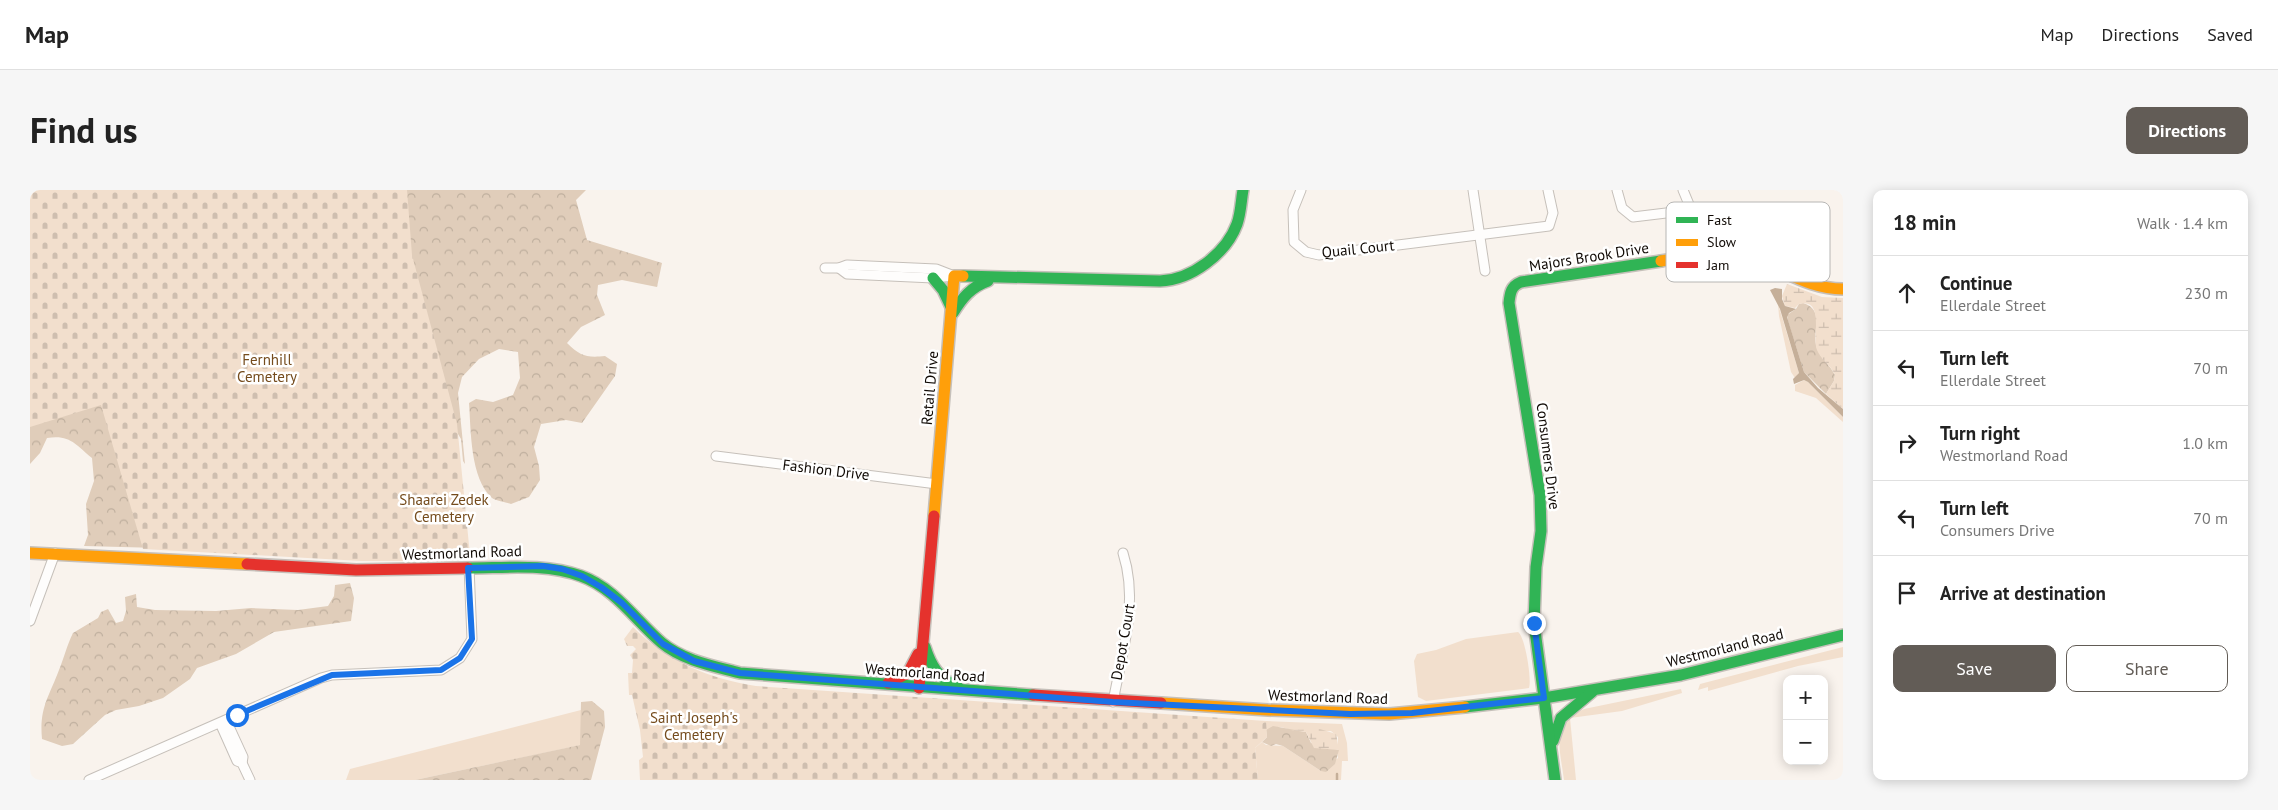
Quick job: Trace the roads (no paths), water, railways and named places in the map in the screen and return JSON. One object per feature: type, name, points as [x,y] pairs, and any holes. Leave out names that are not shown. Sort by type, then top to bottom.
[{"type":"street","points":[[839,268],[847,274],[933,278],[954,276],[1092,281],[1140,279],[1174,273],[1180,276],[1206,263],[1230,238],[1240,215],[1243,190]]},
{"type":"street","name":"Quail Court","points":[[1300,190],[1293,210],[1294,242],[1306,252],[1312,254],[1319,255],[1480,234]]},
{"type":"street","points":[[1473,190],[1484,271]]},
{"type":"street","points":[[1480,234],[1549,226],[1553,212],[1548,190]]},
{"type":"street","points":[[1617,190],[1622,208],[1633,217],[1666,213]]},
{"type":"street","points":[[1683,190],[1688,202]]},
{"type":"street","name":"Majors Brook Drive","points":[[1513,286],[1522,282],[1666,260]]},
{"type":"street","points":[[825,268],[839,268],[847,265],[936,269],[954,276]]},
{"type":"street","name":"Retail Drive","points":[[919,688],[954,276]]},
{"type":"street","points":[[933,278],[947,297],[952,315]]},
{"type":"street","points":[[952,315],[966,291],[976,284],[999,278]]},
{"type":"street","name":"Majors Brook Drive","points":[[1806,282],[1822,289],[1843,289]]},
{"type":"street","name":"Consumers Drive","points":[[1513,286],[1510,294],[1510,303],[1540,495],[1541,531],[1536,567],[1534,610],[1555,780]]},
{"type":"street","name":"Fashion Drive","points":[[716,456],[937,484]]},
{"type":"street","name":"Westmorland Road","points":[[30,553],[356,570],[543,566],[562,569],[582,576],[601,587],[622,603],[663,644],[694,661],[740,673],[1113,702],[1292,712],[1389,714],[1544,698],[1681,675],[1843,635]]},
{"type":"street","points":[[30,621],[55,553]]},
{"type":"street","name":"Depot Court","points":[[1113,702],[1130,612],[1130,586],[1123,553]]},
{"type":"street","points":[[89,780],[332,675],[441,670],[460,658],[472,639],[468,568]]},
{"type":"street","points":[[879,685],[902,678],[909,672],[916,661],[923,640]]},
{"type":"street","points":[[923,640],[935,673],[950,684],[968,691]]},
{"type":"street","points":[[1551,746],[1561,718],[1594,690]]},
{"type":"street","points":[[223,721],[237,761],[242,763],[250,780]]},
{"type":"waterway","points":[[1337,774],[1337,780]]},
{"type":"park label","name":"Fernhill Cemetery","points":[[267,368]]},
{"type":"park label","name":"Shaarei Zedek Cemetery","points":[[444,508]]},
{"type":"park label","name":"Saint Joseph's Cemetery","points":[[694,726]]}]
